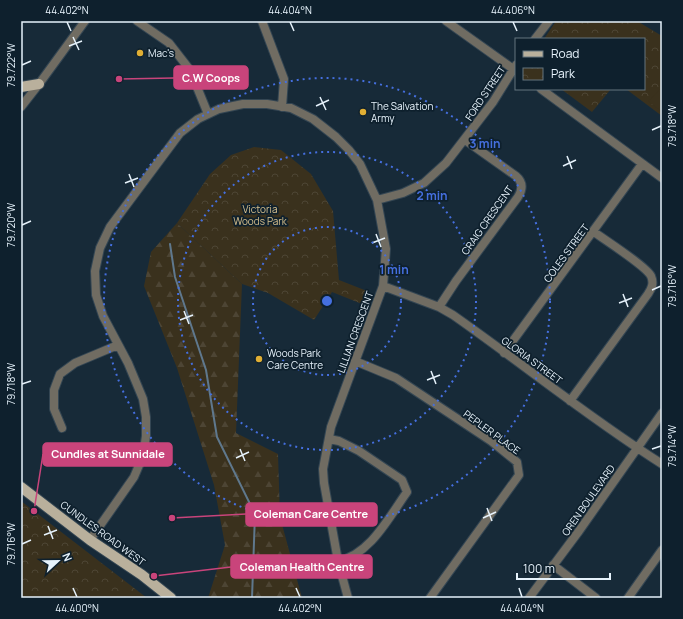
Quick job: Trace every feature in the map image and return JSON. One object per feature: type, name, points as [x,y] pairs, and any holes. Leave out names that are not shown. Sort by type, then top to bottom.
[{"type":"main road","points":[[21,87],[40,84]]},
{"type":"main road","name":"CUNDLES ROAD WEST","points":[[21,487],[36,497],[90,540],[142,575],[171,598]]},
{"type":"main road","points":[[21,497],[36,497]]},
{"type":"street","points":[[21,107],[40,84],[85,21]]},
{"type":"street","points":[[137,21],[170,43],[190,70],[208,114]]},
{"type":"street","points":[[262,21],[284,79],[282,107]]},
{"type":"street","points":[[446,21],[515,68]]},
{"type":"street","points":[[536,38],[548,21]]},
{"type":"street","name":"FORD STREET","points":[[377,200],[403,193],[424,183],[446,163],[493,102],[515,68]]},
{"type":"street","points":[[541,90],[662,178]]},
{"type":"street","name":"LILLIAN CRESCENT","points":[[90,540],[134,477],[143,456],[146,436],[146,417],[142,399],[128,364],[103,316],[96,295],[95,271],[100,248],[110,227],[180,133],[198,119],[219,109],[243,104],[267,104],[290,108],[313,118],[341,141],[350,150],[360,164],[377,200],[386,249],[383,286],[331,427],[330,439],[323,470],[338,561],[348,598]]},
{"type":"street","name":"CRAIG CRESCENT","points":[[439,307],[522,190],[520,182],[516,176],[465,140]]},
{"type":"street","name":"COLES STREET","points":[[504,353],[594,232],[642,164]]},
{"type":"street","points":[[570,401],[648,294],[652,288],[653,282],[648,271],[594,232]]},
{"type":"street","name":"GLORIA STREET","points":[[383,286],[439,307],[468,325],[570,401],[636,448],[662,464]]},
{"type":"street","points":[[62,428],[54,409],[54,390],[60,374],[75,363],[118,345]]},
{"type":"street","name":"PEPLER PLACE","points":[[355,360],[396,378],[490,441],[517,462],[519,475],[430,598]]},
{"type":"street","name":"OREN BOULEVARD","points":[[529,598],[552,565],[579,531],[662,413]]},
{"type":"street","points":[[330,439],[339,441],[359,451],[402,480],[407,492],[375,536],[361,551],[348,559],[338,561]]},
{"type":"street","points":[[628,598],[662,550]]},
{"type":"street","points":[[552,565],[596,598]]},
{"type":"green space","points":[[556,21],[637,21],[662,36],[662,116],[627,90],[645,90],[645,38],[545,38]]},
{"type":"green space","points":[[662,88],[662,112],[648,101]]},
{"type":"green space","points":[[562,90],[610,90],[592,112]]},
{"type":"green space","name":"Victoria Woods Park","points":[[254,147],[281,150],[311,174],[333,211],[339,280],[367,291],[362,304],[332,292],[314,320],[268,293],[242,284],[177,223],[210,174],[231,155]]},
{"type":"green space","points":[[177,223],[242,284],[236,433],[278,454],[280,517],[302,598],[208,598],[225,545],[214,485],[177,368],[144,286],[151,252]]},
{"type":"green space","points":[[21,501],[147,598],[21,598]]},
{"type":"waterway","points":[[170,244],[175,277],[206,370],[217,437],[255,514],[252,598]]},
{"type":"place","name":"Mac's","points":[[140,53]]},
{"type":"place","name":"C.W Coops","points":[[119,79]]},
{"type":"place","name":"The Salvation Army","points":[[363,112]]},
{"type":"place","name":"Woods Park Care Centre","points":[[259,359]]},
{"type":"place","name":"Cundles at Sunnidale","points":[[34,511]]},
{"type":"place","name":"Coleman Care Centre","points":[[172,518]]},
{"type":"place","name":"Coleman Health Centre","points":[[154,576]]}]
